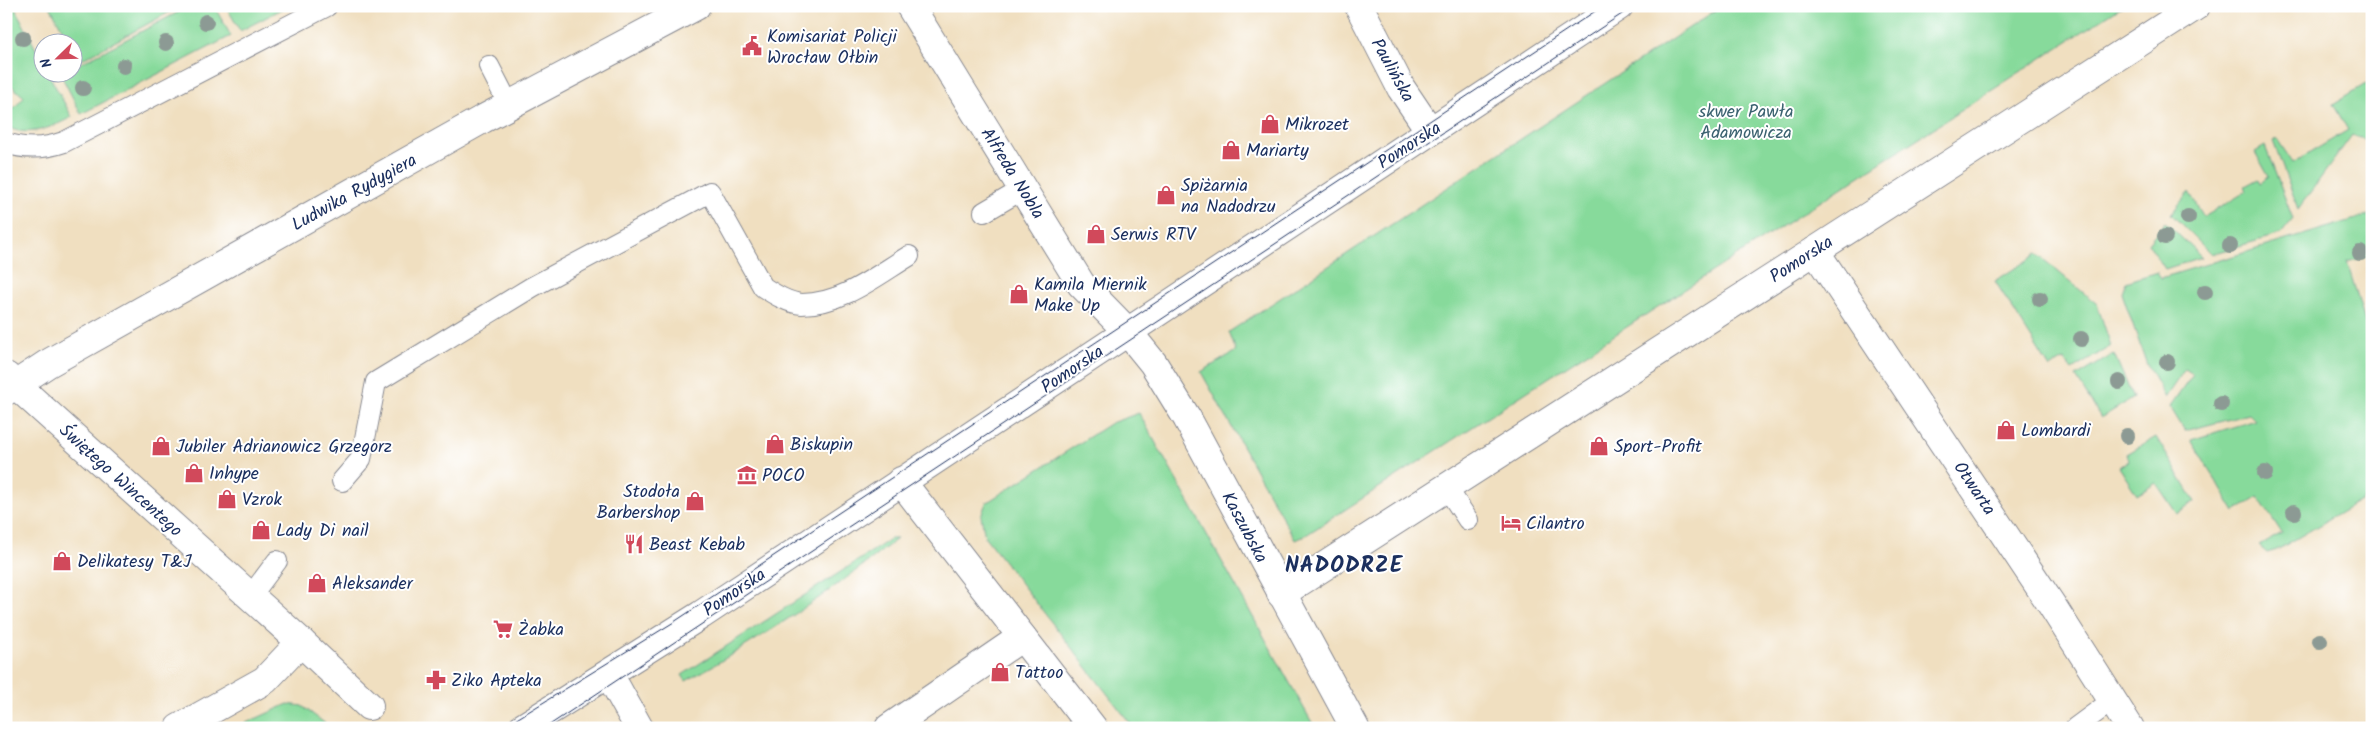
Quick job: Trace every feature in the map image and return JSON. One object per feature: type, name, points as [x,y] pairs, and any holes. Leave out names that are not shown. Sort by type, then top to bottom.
[{"type":"street","name":"Alfreda Nobla","points":[[910,6],[1081,284],[1127,331]]},
{"type":"street","name":"Paulińska","points":[[1359,6],[1401,88],[1430,131]]},
{"type":"street","name":"Pomorska","points":[[522,728],[609,674],[1619,6]]},
{"type":"street","name":"Pomorska","points":[[1281,594],[2196,6]]},
{"type":"street","name":"Ludwika Rydygiera","points":[[9,384],[685,9]]},
{"type":"street","name":"Otwarta","points":[[1815,251],[2051,604],[2130,728]]},
{"type":"street","name":"Kaszubska","points":[[1127,331],[1153,363],[1187,418],[1354,728]]},
{"type":"street","name":"Świętego Wincentego","points":[[9,384],[301,642],[368,706]]},
{"type":"street","points":[[901,481],[1093,728]]},
{"type":"street","points":[[889,728],[1022,637]]},
{"type":"street","points":[[179,728],[265,680],[301,642]]},
{"type":"street","points":[[609,674],[639,728]]},
{"type":"lane","points":[[6,143],[16,147],[45,148],[64,142],[327,6]]},
{"type":"lane","points":[[489,66],[509,105]]},
{"type":"lane","points":[[984,212],[1023,189]]},
{"type":"lane","points":[[342,481],[361,459],[376,382],[532,287],[710,192],[763,287],[777,296],[800,304],[822,302],[845,295],[909,256]]},
{"type":"lane","points":[[1446,488],[1468,520]]},
{"type":"lane","points":[[250,597],[277,561]]},
{"type":"lane","points":[[2075,728],[2113,700]]},
{"type":"green space","points":[[6,6],[14,6],[32,41],[32,82],[53,82],[72,117],[48,128],[31,132],[14,130],[6,126],[6,117],[24,97],[6,81]]},
{"type":"green space","points":[[50,6],[181,6],[82,59],[82,32],[64,32]]},
{"type":"green space","points":[[190,6],[214,6],[231,36],[81,114],[65,82],[82,82],[82,62]]},
{"type":"green space","points":[[226,6],[288,6],[240,31]]},
{"type":"green space","name":"skwer Pawła Adamowicza","points":[[1722,6],[2122,6],[1306,535],[1295,540],[1201,372],[1236,351],[1229,332]]},
{"type":"green space","points":[[2372,80],[2372,142],[2352,135],[2298,209],[2273,141],[2277,139],[2293,163],[2348,130],[2333,104]]},
{"type":"green space","points":[[2265,146],[2293,219],[2281,234],[2211,254],[2171,214],[2189,192],[2204,217],[2247,191],[2245,186],[2258,179],[2260,183],[2269,177],[2255,152]]},
{"type":"green space","points":[[2372,214],[2372,255],[2347,262],[2366,325],[2372,324],[2372,494],[2277,550],[2267,553],[2259,546],[2282,533],[2258,497],[2235,512],[2191,440],[2255,420],[2249,414],[2185,431],[2170,407],[2193,374],[2185,369],[2165,398],[2147,365],[2122,293],[2126,282],[2157,272],[2161,278]]},
{"type":"green space","points":[[2165,222],[2202,257],[2165,269],[2148,243]]},
{"type":"green space","points":[[2037,254],[2097,304],[2111,346],[2072,370],[2064,360],[2050,368],[1995,281]]},
{"type":"green space","points":[[2114,354],[2133,398],[2101,418],[2076,377]]},
{"type":"green space","points":[[1139,413],[1315,728],[1134,728],[985,537],[981,516],[986,503],[1111,423]]},
{"type":"green space","points":[[2156,437],[2195,502],[2177,514],[2156,483],[2137,495],[2119,467],[2129,460],[2127,454]]},
{"type":"green space","points":[[891,539],[897,539],[847,578],[768,632],[686,681],[682,675]]},
{"type":"green space","points":[[288,704],[302,706],[331,728],[235,728]]},
{"type":"tram line","points":[[502,728],[674,622],[1603,6]]},
{"type":"tram line","points":[[545,728],[1634,6]]},
{"type":"place","name":"Komisariat Policji Wrocław Ołbin","points":[[752,46]]},
{"type":"place","name":"Mikrozet","points":[[1270,124]]},
{"type":"place","name":"Mariarty","points":[[1231,150]]},
{"type":"place","name":"Spiżarnia na Nadodrzu","points":[[1166,195]]},
{"type":"place","name":"Serwis RTV","points":[[1096,234]]},
{"type":"place","name":"Kamila Miernik Make Up","points":[[1019,294]]},
{"type":"place","name":"Lombardi","points":[[2006,430]]},
{"type":"place","name":"Biskupin","points":[[775,444]]},
{"type":"place","name":"Jubiler Adrianowicz Grzegorz","points":[[161,446]]},
{"type":"place","name":"Sport-Profit","points":[[1599,446]]},
{"type":"place","name":"Inhype","points":[[194,473]]},
{"type":"place","name":"POCO","points":[[747,475]]},
{"type":"place","name":"Vzrok","points":[[227,499]]},
{"type":"place","name":"Stodoła Barbershop","points":[[695,501]]},
{"type":"place","name":"Cilantro","points":[[1511,523]]},
{"type":"place","name":"Lady Di nail","points":[[261,530]]},
{"type":"place","name":"Beast Kebab","points":[[634,544]]},
{"type":"place","name":"Delikatesy T&J","points":[[62,561]]},
{"type":"place","name":"Aleksander","points":[[317,583]]},
{"type":"place","name":"Żabka","points":[[503,629]]},
{"type":"place","name":"Tattoo","points":[[1000,672]]},
{"type":"place","name":"Ziko Apteka","points":[[436,680]]},
{"type":"district","name":"NADODRZE","points":[[1344,564]]}]
